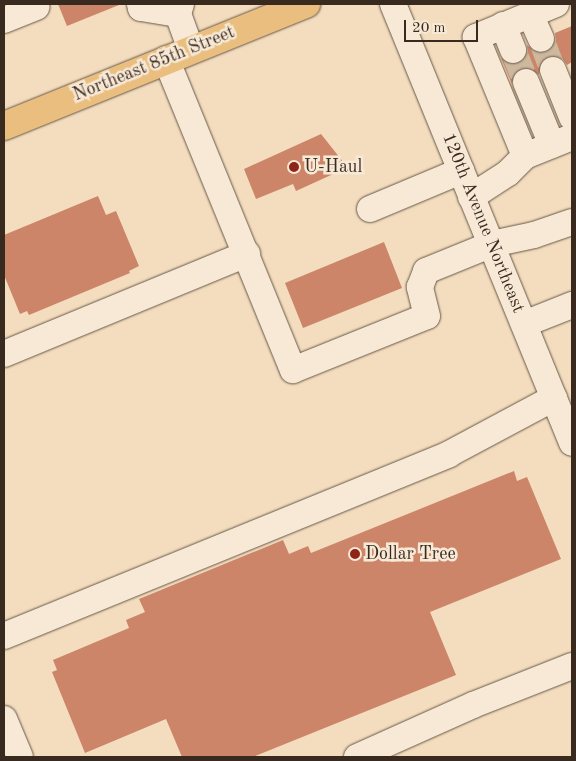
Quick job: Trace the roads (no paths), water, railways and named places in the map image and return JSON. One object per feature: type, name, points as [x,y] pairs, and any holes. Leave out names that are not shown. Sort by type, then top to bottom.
[{"type":"main road","name":"Northeast 85th Street","points":[[4,126],[306,4]]},
{"type":"street","points":[[140,4],[141,8],[179,9],[192,49]]},
{"type":"street","name":"120th Avenue Northeast","points":[[393,4],[572,443]]},
{"type":"street","points":[[525,156],[476,36],[556,4]]},
{"type":"street","points":[[4,20],[36,7]]},
{"type":"street","points":[[530,14],[541,39]]},
{"type":"street","points":[[503,25],[513,50]]},
{"type":"street","points":[[166,59],[293,370],[427,316],[420,287],[426,271],[492,244],[534,235],[572,222]]},
{"type":"street","points":[[553,70],[572,117]]},
{"type":"street","points":[[471,196],[508,173],[525,156],[562,141],[526,82]]},
{"type":"street","points":[[370,209],[461,171]]},
{"type":"street","points":[[4,354],[247,254]]},
{"type":"street","points":[[524,324],[572,305]]},
{"type":"street","points":[[4,636],[449,454],[554,398]]},
{"type":"street","points":[[357,757],[473,705],[572,666]]},
{"type":"street","points":[[4,718],[20,757]]},
{"type":"tunnel","points":[[541,39],[553,70]]},
{"type":"tunnel","points":[[513,50],[526,82]]},
{"type":"place","name":"U-Haul","points":[[294,167]]},
{"type":"place","name":"Dollar Tree","points":[[355,554]]}]
